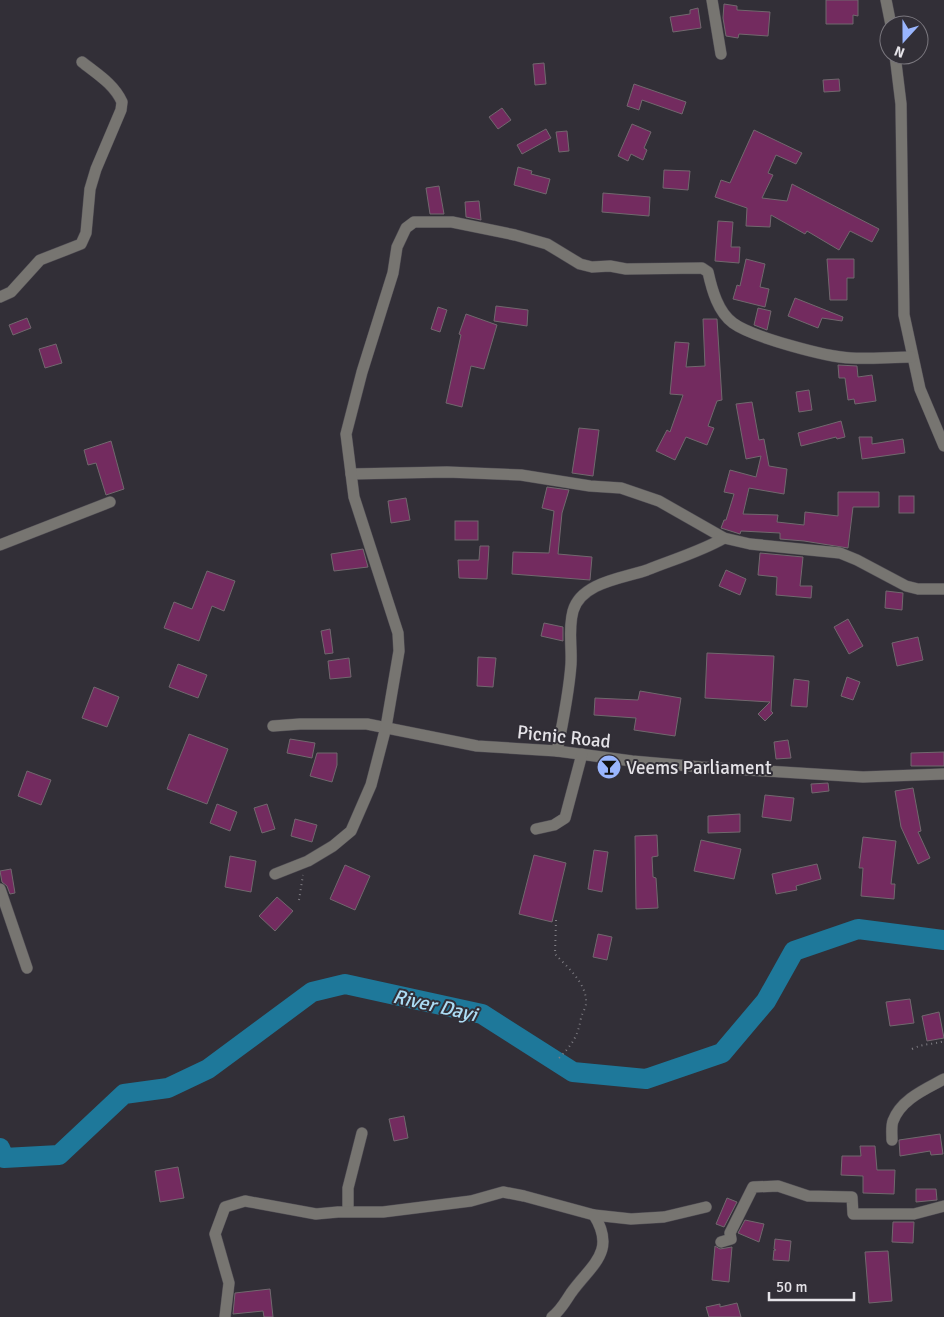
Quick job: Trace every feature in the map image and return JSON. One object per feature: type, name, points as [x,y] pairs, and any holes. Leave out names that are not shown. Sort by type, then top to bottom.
[{"type":"street","points":[[712,0],[721,54]]},
{"type":"street","points":[[886,0],[889,15]]},
{"type":"street","points":[[0,297],[11,292],[40,260],[81,244],[86,233],[90,189],[122,102],[118,94],[108,83],[82,62]]},
{"type":"street","points":[[896,65],[901,104],[904,315],[920,390],[944,446]]},
{"type":"street","points":[[275,874],[308,861],[333,846],[351,831],[371,785],[386,727],[399,651],[398,632],[354,497],[346,434],[362,372],[393,273],[397,248],[406,228],[414,222],[452,222],[516,235],[547,244],[580,264],[592,268],[610,266],[626,269],[702,268],[708,272],[715,297],[724,313],[733,323],[752,333],[849,358],[912,357]]},
{"type":"street","points":[[351,474],[447,472],[521,475],[590,486],[621,488],[659,501],[724,538],[750,544],[840,553],[906,586],[918,589],[944,589]]},
{"type":"street","points":[[0,545],[110,502]]},
{"type":"street","points":[[557,751],[569,686],[570,637],[573,610],[580,600],[588,592],[615,579],[708,548],[724,538]]},
{"type":"street","name":"Picnic Road","points":[[273,726],[367,724],[477,746],[557,751],[642,762],[822,775],[863,777],[944,774]]},
{"type":"street","points":[[536,829],[554,825],[565,818],[582,754]]},
{"type":"street","points":[[0,890],[27,968]]},
{"type":"street","points":[[892,1140],[893,1121],[902,1108],[914,1096],[944,1079]]},
{"type":"street","points":[[348,1211],[348,1188],[362,1133]]},
{"type":"street","points":[[721,1242],[731,1239],[730,1234],[753,1187],[778,1186],[808,1196],[852,1197],[853,1214],[914,1214],[944,1206]]},
{"type":"street","points":[[225,1317],[229,1283],[215,1234],[225,1207],[245,1201],[316,1214],[348,1211],[383,1212],[455,1203],[503,1192],[594,1216],[631,1219],[664,1217],[706,1207]]},
{"type":"street","points":[[552,1317],[559,1312],[571,1293],[598,1262],[604,1242],[602,1228],[594,1216]]},
{"type":"path","points":[[299,900],[302,876]]},
{"type":"path","points":[[556,920],[555,954],[571,969],[583,989],[586,1003],[579,1032],[572,1045],[559,1058]]},
{"type":"path","points":[[912,1049],[924,1043],[935,1044],[944,1041]]},
{"type":"building","points":[[826,0],[858,0],[858,16],[853,15],[853,24],[826,24]]},
{"type":"building","points":[[724,4],[737,6],[737,10],[770,12],[768,36],[739,34],[738,38],[726,36],[723,18]]},
{"type":"building","points":[[698,8],[701,28],[673,32],[670,17],[690,14],[690,10]]},
{"type":"building","points":[[544,63],[546,84],[535,85],[533,64]]},
{"type":"building","points":[[839,79],[840,91],[824,92],[823,80]]},
{"type":"building","points":[[634,84],[686,102],[682,114],[642,100],[639,110],[627,106]]},
{"type":"building","points":[[502,108],[511,120],[498,129],[489,117]]},
{"type":"building","points":[[632,124],[651,132],[644,148],[647,150],[643,160],[631,154],[628,161],[618,156]]},
{"type":"building","points":[[546,129],[551,138],[522,154],[517,145]]},
{"type":"building","points":[[754,130],[802,153],[796,164],[776,155],[768,173],[773,175],[762,198],[787,201],[792,184],[879,229],[872,242],[850,231],[839,250],[807,231],[805,234],[771,215],[770,227],[746,226],[747,208],[715,197],[721,180],[730,183]]},
{"type":"building","points":[[567,131],[569,151],[559,152],[556,132]]},
{"type":"building","points":[[518,167],[532,171],[531,174],[550,179],[546,194],[514,185]]},
{"type":"building","points":[[664,170],[690,171],[688,190],[663,188]]},
{"type":"building","points":[[439,186],[444,214],[430,214],[426,188]]},
{"type":"building","points":[[603,193],[650,197],[649,216],[602,212]]},
{"type":"building","points":[[479,201],[481,220],[466,217],[465,202]]},
{"type":"building","points":[[718,221],[733,222],[731,247],[740,247],[739,263],[715,261]]},
{"type":"building","points":[[746,259],[765,264],[760,287],[769,289],[765,307],[733,299],[737,285],[740,286]]},
{"type":"building","points":[[827,259],[854,259],[854,278],[847,278],[847,300],[830,300]]},
{"type":"building","points":[[795,298],[843,317],[842,321],[822,318],[818,328],[788,316]]},
{"type":"building","points":[[496,306],[528,310],[527,326],[494,321]]},
{"type":"building","points":[[438,307],[447,310],[440,332],[431,329]]},
{"type":"building","points":[[758,308],[771,311],[767,330],[754,325]]},
{"type":"building","points":[[466,314],[497,325],[484,369],[471,366],[462,407],[446,403],[461,335],[459,334]]},
{"type":"building","points":[[27,318],[31,328],[13,335],[9,325]]},
{"type":"building","points":[[703,319],[717,319],[722,400],[717,401],[708,426],[714,428],[707,445],[686,437],[675,460],[656,451],[667,430],[670,432],[683,395],[670,394],[675,342],[689,343],[686,367],[705,366]]},
{"type":"building","points":[[56,344],[62,363],[45,368],[39,349]]},
{"type":"building","points":[[838,365],[857,366],[858,377],[872,375],[876,401],[855,404],[854,399],[848,400],[845,378],[839,378]]},
{"type":"building","points":[[809,390],[812,410],[799,412],[796,392]]},
{"type":"building","points":[[752,402],[759,440],[764,439],[769,466],[787,469],[784,494],[749,488],[743,514],[778,515],[777,522],[804,525],[805,512],[838,516],[838,492],[879,492],[879,507],[853,507],[848,548],[780,539],[780,533],[741,531],[740,534],[721,528],[724,520],[726,520],[734,494],[724,492],[730,470],[756,477],[761,456],[746,459],[736,404]]},
{"type":"building","points":[[841,421],[845,437],[837,439],[836,437],[801,446],[798,433]]},
{"type":"building","points":[[579,428],[599,430],[593,476],[572,473]]},
{"type":"building","points":[[859,437],[872,437],[872,444],[903,439],[905,453],[862,459]]},
{"type":"building","points":[[111,441],[124,489],[106,495],[96,463],[88,465],[84,450]]},
{"type":"building","points":[[547,487],[569,490],[562,513],[558,554],[592,557],[590,580],[512,574],[513,552],[549,553],[554,511],[542,508]]},
{"type":"building","points":[[899,496],[914,496],[914,513],[899,513]]},
{"type":"building","points":[[406,498],[410,520],[391,523],[388,501]]},
{"type":"building","points":[[455,521],[478,521],[478,540],[455,540]]},
{"type":"building","points":[[480,546],[489,546],[487,579],[459,578],[458,560],[479,560]]},
{"type":"building","points":[[363,549],[368,567],[334,571],[331,554]]},
{"type":"building","points":[[760,553],[803,557],[800,586],[812,586],[811,598],[776,595],[777,577],[758,575]]},
{"type":"building","points":[[726,570],[746,579],[740,595],[719,586]]},
{"type":"building","points":[[207,571],[235,581],[224,611],[212,606],[199,641],[164,628],[174,602],[192,609]]},
{"type":"building","points":[[886,591],[903,593],[902,610],[885,608]]},
{"type":"building","points":[[848,619],[863,646],[849,654],[834,627]]},
{"type":"building","points":[[544,623],[563,627],[563,641],[541,636]]},
{"type":"building","points":[[330,629],[333,653],[325,654],[321,631]]},
{"type":"building","points":[[918,637],[923,660],[897,666],[892,643]]},
{"type":"building","points":[[707,653],[774,656],[771,711],[773,713],[765,721],[758,714],[770,702],[705,698]]},
{"type":"building","points":[[478,657],[496,658],[493,687],[477,686]]},
{"type":"building","points":[[349,658],[351,677],[330,679],[328,661]]},
{"type":"building","points":[[178,664],[207,675],[198,698],[169,687]]},
{"type":"building","points":[[847,677],[860,682],[853,700],[841,696]]},
{"type":"building","points":[[794,679],[809,681],[807,707],[791,706]]},
{"type":"building","points":[[94,687],[119,697],[107,727],[82,718]]},
{"type":"building","points":[[640,691],[681,698],[675,736],[634,730],[636,718],[594,715],[595,698],[638,700]]},
{"type":"building","points":[[189,734],[228,749],[207,804],[167,789]]},
{"type":"building","points":[[290,739],[315,743],[312,758],[287,753]]},
{"type":"building","points":[[788,740],[791,758],[776,759],[774,742]]},
{"type":"building","points":[[944,752],[944,766],[911,766],[911,753]]},
{"type":"building","points":[[317,753],[337,753],[337,765],[332,782],[310,776]]},
{"type":"building","points":[[27,771],[51,780],[41,805],[18,796]]},
{"type":"building","points":[[828,783],[829,791],[812,793],[811,784]]},
{"type":"building","points":[[913,788],[921,831],[918,832],[930,858],[918,864],[901,827],[895,791]]},
{"type":"building","points":[[765,795],[794,798],[791,821],[762,817]]},
{"type":"building","points":[[217,804],[237,812],[230,831],[210,823]]},
{"type":"building","points":[[267,804],[275,829],[262,833],[254,808]]},
{"type":"building","points":[[740,814],[740,832],[708,833],[708,816]]},
{"type":"building","points":[[295,819],[317,825],[312,842],[291,836]]},
{"type":"building","points":[[657,835],[658,856],[652,857],[653,877],[656,878],[658,908],[636,909],[635,836]]},
{"type":"building","points":[[863,837],[896,841],[891,884],[895,884],[894,899],[861,896],[863,868],[859,868]]},
{"type":"building","points":[[701,840],[741,849],[734,879],[694,871]]},
{"type":"building","points":[[594,850],[608,852],[602,892],[588,889]]},
{"type":"building","points":[[534,855],[566,863],[552,922],[519,914]]},
{"type":"building","points":[[230,856],[256,861],[251,892],[225,887]]},
{"type":"building","points":[[817,864],[821,879],[796,886],[797,890],[776,894],[772,874]]},
{"type":"building","points":[[345,865],[370,876],[355,910],[330,899]]},
{"type":"building","points":[[11,869],[15,893],[10,894],[7,886],[2,882],[0,871]]},
{"type":"building","points":[[277,897],[293,911],[275,931],[259,916]]},
{"type":"building","points":[[598,934],[612,937],[607,960],[593,957]]},
{"type":"building","points":[[910,999],[914,1023],[890,1026],[886,1002]]},
{"type":"building","points":[[939,1012],[944,1038],[927,1041],[922,1016]]},
{"type":"building","points":[[404,1116],[408,1138],[394,1141],[389,1119]]},
{"type":"building","points":[[940,1134],[943,1154],[931,1155],[930,1151],[900,1156],[899,1140]]},
{"type":"building","points":[[860,1146],[875,1146],[877,1170],[895,1170],[894,1194],[863,1193],[863,1176],[841,1175],[842,1156],[861,1156]]},
{"type":"building","points":[[178,1167],[184,1198],[160,1202],[155,1171]]},
{"type":"building","points":[[916,1189],[936,1189],[937,1200],[916,1202]]},
{"type":"building","points":[[727,1198],[737,1202],[724,1227],[716,1224]]},
{"type":"building","points":[[745,1220],[764,1224],[759,1242],[738,1233]]},
{"type":"building","points":[[893,1222],[914,1222],[913,1243],[892,1242]]},
{"type":"building","points":[[775,1239],[791,1241],[789,1261],[773,1260],[774,1250],[776,1250],[774,1249]]},
{"type":"building","points":[[715,1246],[720,1249],[732,1247],[729,1282],[712,1280]]},
{"type":"building","points":[[888,1251],[892,1301],[869,1303],[865,1252]]},
{"type":"building","points":[[270,1289],[273,1317],[264,1317],[263,1311],[233,1314],[235,1293]]},
{"type":"building","points":[[737,1303],[741,1317],[709,1317],[706,1307],[720,1304],[720,1307]]},
{"type":"waterway","name":"River Dayi","points":[[0,1148],[4,1158],[59,1155],[124,1094],[168,1088],[208,1069],[312,992],[345,984],[482,1014],[573,1072],[646,1079],[722,1053],[766,1001],[794,951],[858,929],[944,940]]},
{"type":"place","name":"Veems Parliament","points":[[609,767]]}]
